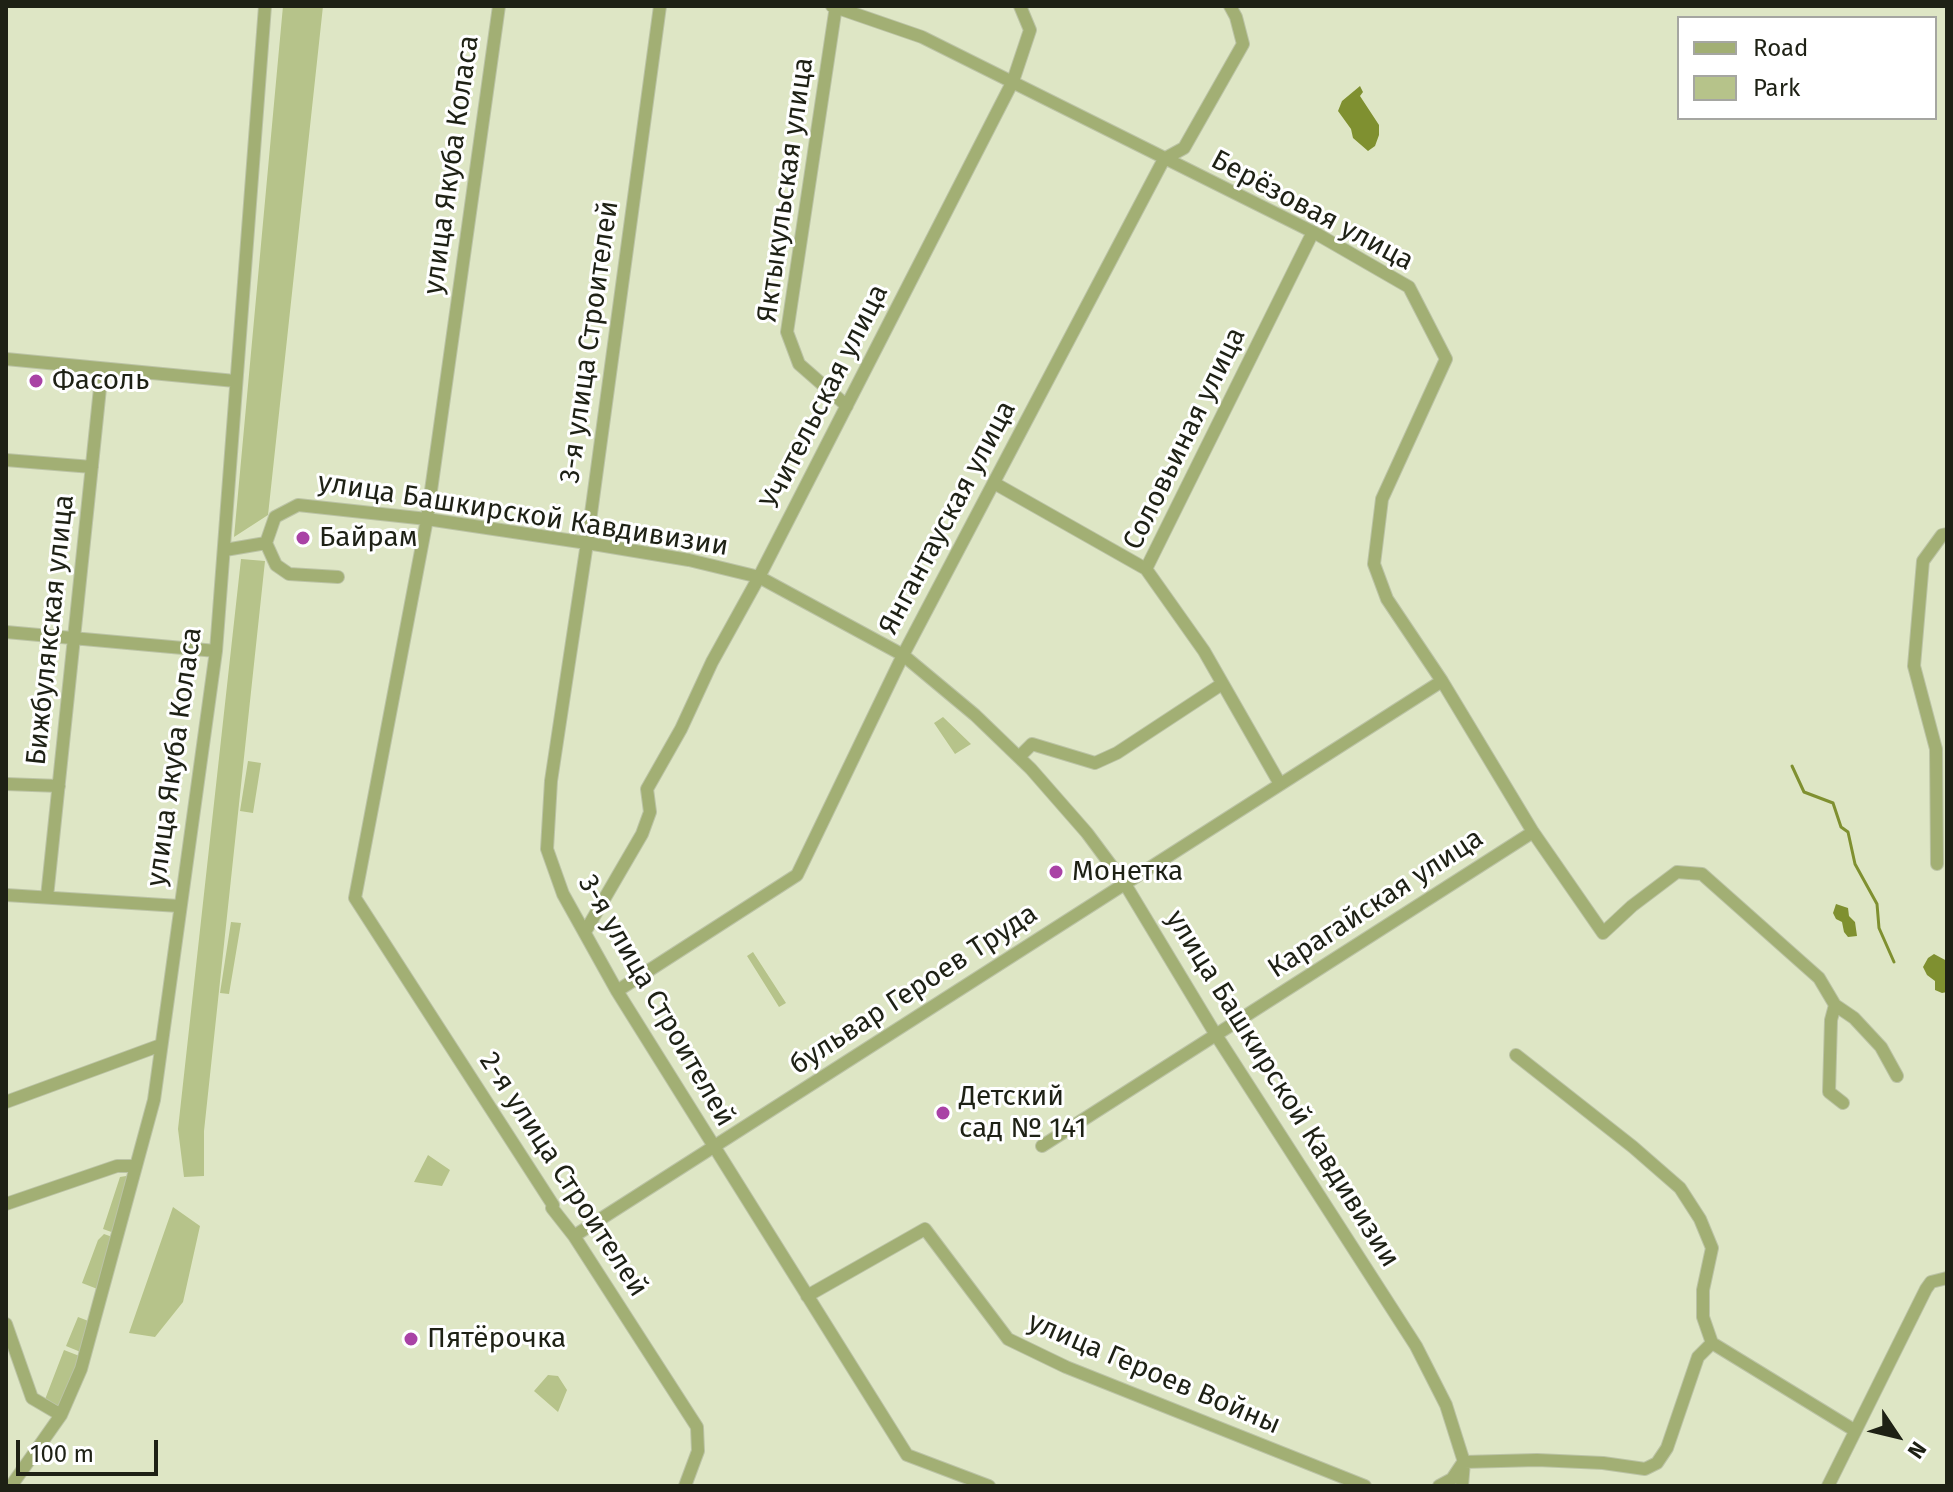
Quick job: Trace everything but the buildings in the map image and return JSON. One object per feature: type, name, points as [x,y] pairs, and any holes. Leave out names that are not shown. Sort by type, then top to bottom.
[{"type":"street","name":"улица Якуба Коласа","points":[[11,1486],[61,1415],[81,1369],[154,1100],[216,651],[265,6]]},
{"type":"street","name":"улица Якуба Коласа","points":[[355,898],[427,519],[499,6]]},
{"type":"street","name":"3-я улица Строителей","points":[[660,6],[587,543],[551,781],[547,849],[563,894],[617,991],[907,1455],[989,1486]]},
{"type":"street","name":"Берёзовая улица","points":[[834,6],[922,37],[1013,81],[1313,232],[1409,287],[1446,359],[1382,499],[1374,564],[1387,599],[1442,681],[1533,832],[1603,933],[1677,872],[1702,874],[1819,978],[1835,1005]]},
{"type":"street","name":"Яктыкульская улица","points":[[834,6],[787,332],[799,364],[847,406]]},
{"type":"street","name":"Учительская улица","points":[[585,932],[642,834],[650,812],[647,789],[681,729],[712,662],[759,577],[1013,81],[1030,30],[1020,6]]},
{"type":"street","name":"Янгантауская улица","points":[[617,991],[797,875],[903,655],[1164,159],[1184,148],[1243,44],[1230,6]]},
{"type":"street","name":"Соловьиная улица","points":[[1280,784],[1204,651],[1146,569],[1313,232]]},
{"type":"street","points":[[6,359],[235,381]]},
{"type":"street","name":"Бижбулякская улица","points":[[47,897],[102,369]]},
{"type":"street","points":[[6,460],[92,467]]},
{"type":"street","points":[[994,483],[1146,569]]},
{"type":"street","name":"улица Башкирской Кавдивизии","points":[[266,543],[275,517],[298,505],[427,519],[689,560],[759,577],[903,655],[975,715],[1019,757],[1087,833],[1125,884],[1216,1035],[1416,1346],[1446,1405],[1464,1462],[1462,1486]]},
{"type":"street","points":[[1937,864],[1936,749],[1914,666],[1923,561],[1942,535],[1947,534]]},
{"type":"street","points":[[225,550],[266,543],[276,565],[289,574],[338,577]]},
{"type":"street","points":[[6,632],[216,651]]},
{"type":"street","name":"бульвар Героев Труда","points":[[574,1236],[1442,681]]},
{"type":"street","points":[[1019,757],[1032,744],[1095,763],[1117,753],[1222,684]]},
{"type":"street","points":[[6,784],[59,786]]},
{"type":"street","name":"Карагайская улица","points":[[1042,1146],[1533,832]]},
{"type":"street","points":[[6,895],[179,906]]},
{"type":"street","name":"2-я улица Строителей","points":[[355,898],[553,1205],[552,1208],[574,1236],[697,1427],[698,1451],[685,1486]]},
{"type":"street","points":[[1843,1103],[1829,1092],[1830,1033],[1835,1005],[1854,1018],[1881,1047],[1897,1076]]},
{"type":"street","points":[[6,1102],[161,1045]]},
{"type":"street","points":[[1516,1055],[1680,1188],[1700,1219],[1712,1248],[1703,1290],[1703,1317],[1712,1343],[1854,1430]]},
{"type":"street","points":[[6,1204],[117,1166],[136,1166]]},
{"type":"street","name":"улица Героев Войны","points":[[807,1296],[925,1229],[1008,1339],[1066,1367],[1365,1486]]},
{"type":"street","points":[[1828,1486],[1926,1289],[1931,1282],[1947,1278]]},
{"type":"street","points":[[6,1324],[32,1398],[61,1415]]},
{"type":"street","points":[[1439,1486],[1452,1479],[1464,1462],[1564,1461],[1645,1469],[1657,1463],[1667,1448],[1698,1357],[1712,1343]]},
{"type":"green space","points":[[283,6],[323,6],[268,515],[234,537]]},
{"type":"green space","points":[[241,559],[265,561],[204,1131],[204,1176],[184,1177],[178,1129]]},
{"type":"green space","points":[[943,717],[971,744],[955,754],[934,723]]},
{"type":"green space","points":[[248,761],[261,763],[253,813],[240,811]]},
{"type":"green space","points":[[231,922],[241,923],[229,994],[220,993]]},
{"type":"green space","points":[[753,952],[786,1003],[779,1007],[747,956]]},
{"type":"green space","points":[[428,1155],[450,1170],[442,1186],[414,1182]]},
{"type":"green space","points":[[132,1175],[117,1234],[103,1229],[120,1177]]},
{"type":"green space","points":[[173,1207],[200,1226],[183,1302],[155,1337],[129,1333]]},
{"type":"green space","points":[[104,1234],[115,1238],[100,1290],[82,1283],[98,1240]]},
{"type":"green space","points":[[78,1317],[91,1322],[83,1353],[66,1346]]},
{"type":"green space","points":[[64,1350],[82,1357],[60,1412],[44,1402]]},
{"type":"green space","points":[[548,1375],[558,1376],[567,1390],[558,1412],[534,1391]]},
{"type":"shaded area","points":[[1360,86],[1363,92],[1360,96],[1379,125],[1375,146],[1368,151],[1353,138],[1351,129],[1338,111],[1342,101]]},
{"type":"shaded area","points":[[1836,904],[1848,908],[1857,936],[1848,937],[1844,932],[1842,922],[1833,913]]},
{"type":"shaded area","points":[[1934,954],[1947,961],[1947,992],[1935,990],[1935,981],[1923,967]]},
{"type":"waterway","points":[[1792,766],[1804,792],[1833,803],[1841,827],[1848,832],[1855,864],[1877,904],[1879,928],[1894,962]]},
{"type":"place","name":"Фасоль","points":[[36,381]]},
{"type":"place","name":"Байрам","points":[[303,538]]},
{"type":"place","name":"Монетка","points":[[1056,872]]},
{"type":"place","name":"Детский сад № 141","points":[[943,1113]]},
{"type":"place","name":"Пятёрочка","points":[[411,1339]]}]
